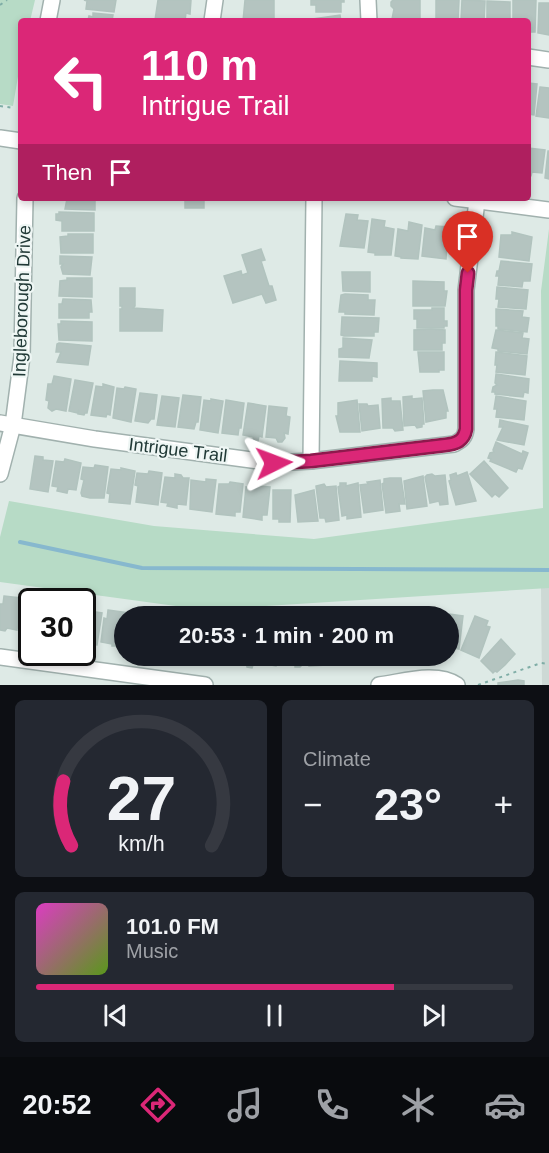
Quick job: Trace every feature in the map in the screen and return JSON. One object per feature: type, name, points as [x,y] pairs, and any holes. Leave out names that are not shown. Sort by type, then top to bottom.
[{"type":"street","points":[[49,18],[52,0]]},
{"type":"street","points":[[212,18],[215,0]]},
{"type":"street","points":[[368,0],[369,18]]},
{"type":"street","points":[[531,57],[549,60]]},
{"type":"street","points":[[0,138],[18,141]]},
{"type":"street","name":"Ingleborough Drive","points":[[0,474],[6,424],[22,357],[26,201]]},
{"type":"street","points":[[311,461],[314,201]]},
{"type":"street","points":[[477,201],[549,210]]},
{"type":"street","name":"Intrigue Trail","points":[[6,424],[95,439],[274,463],[311,461],[454,444],[465,435],[466,290],[477,201]]},
{"type":"street","points":[[0,657],[122,680],[205,685]]},
{"type":"street","points":[[379,685],[434,678],[449,680],[457,685]]},
{"type":"path","points":[[0,5],[7,0]]},
{"type":"path","points":[[0,106],[14,108]]},
{"type":"path","points":[[478,685],[541,663],[549,664]]},
{"type":"shaded area","points":[[541,587],[549,588],[549,685],[542,685]]},
{"type":"green space","points":[[0,0],[35,0],[31,18],[18,18],[18,77],[13,106],[0,104]]},
{"type":"green space","points":[[549,229],[549,588],[268,606],[176,606],[96,595],[96,588],[44,588],[0,582],[0,537],[9,501],[154,526],[314,539],[543,508],[541,291]]},
{"type":"building","points":[[84,0],[116,0],[114,12],[86,9],[87,1]]},
{"type":"building","points":[[158,0],[191,0],[190,14],[186,13],[185,18],[155,18]]},
{"type":"building","points":[[245,0],[274,0],[274,18],[243,18]]},
{"type":"building","points":[[311,0],[344,0],[344,2],[341,2],[341,12],[316,12],[316,5],[311,5]]},
{"type":"building","points":[[393,0],[420,0],[420,18],[392,18],[394,9],[391,2]]},
{"type":"building","points":[[436,0],[459,0],[458,18],[436,18]]},
{"type":"building","points":[[462,0],[485,1],[484,18],[461,18]]},
{"type":"building","points":[[513,0],[536,0],[535,32],[531,32],[531,18],[513,18]]},
{"type":"building","points":[[487,1],[510,2],[510,18],[487,18]]},
{"type":"building","points":[[539,3],[549,3],[549,35],[538,33]]},
{"type":"building","points":[[93,13],[113,15],[112,18],[88,18],[89,16],[93,17]]},
{"type":"building","points":[[340,15],[340,18],[320,18]]},
{"type":"building","points":[[531,83],[537,84],[534,115],[531,114]]},
{"type":"building","points":[[540,87],[549,88],[549,118],[536,116]]},
{"type":"building","points":[[531,148],[545,150],[542,173],[532,172],[531,176]]},
{"type":"building","points":[[549,151],[549,179],[545,178]]},
{"type":"building","points":[[67,201],[95,201],[95,210],[65,209]]},
{"type":"building","points":[[185,201],[204,201],[204,208],[185,208]]},
{"type":"building","points":[[59,212],[94,213],[94,231],[62,231],[62,221],[56,220],[56,214]]},
{"type":"building","points":[[346,214],[358,215],[357,220],[368,221],[364,248],[340,246]]},
{"type":"building","points":[[372,219],[385,221],[384,227],[394,229],[391,255],[375,255],[375,253],[368,252]]},
{"type":"building","points":[[409,222],[422,225],[418,259],[395,256],[398,229],[408,231]]},
{"type":"building","points":[[436,226],[448,227],[446,259],[422,256],[425,228],[435,230]]},
{"type":"building","points":[[512,232],[532,237],[529,261],[499,257],[501,235],[512,235]]},
{"type":"building","points":[[68,234],[93,234],[93,253],[61,253],[60,237],[68,236]]},
{"type":"building","points":[[261,249],[265,260],[261,261],[276,300],[266,303],[262,294],[233,303],[224,276],[241,271],[242,275],[248,273],[242,255]]},
{"type":"building","points":[[60,256],[92,257],[90,275],[63,274]]},
{"type":"building","points":[[501,261],[532,264],[530,281],[523,281],[522,287],[498,285],[499,276],[496,276]]},
{"type":"building","points":[[342,272],[370,272],[370,292],[343,291]]},
{"type":"building","points":[[67,278],[92,278],[92,297],[59,296],[60,281],[67,280]]},
{"type":"building","points":[[413,281],[444,282],[444,291],[447,291],[445,306],[413,306]]},
{"type":"building","points":[[497,287],[528,290],[526,309],[498,307]]},
{"type":"building","points":[[120,288],[135,288],[133,308],[163,310],[162,331],[120,331],[122,306],[120,306]]},
{"type":"building","points":[[341,295],[368,295],[368,300],[375,300],[374,315],[339,312]]},
{"type":"building","points":[[63,299],[91,300],[92,312],[89,312],[89,318],[59,318],[59,304],[62,304]]},
{"type":"building","points":[[432,308],[444,308],[444,321],[447,321],[447,326],[417,328],[414,310],[432,310]]},
{"type":"building","points":[[496,309],[523,311],[522,317],[529,318],[527,332],[498,329]]},
{"type":"building","points":[[342,317],[379,318],[378,332],[374,332],[374,336],[341,335]]},
{"type":"building","points":[[61,321],[92,322],[92,341],[59,340],[58,324],[61,324]]},
{"type":"building","points":[[414,330],[445,330],[445,343],[442,343],[442,350],[414,350]]},
{"type":"building","points":[[496,330],[523,333],[522,338],[529,339],[527,354],[498,351],[492,348]]},
{"type":"building","points":[[343,338],[372,340],[369,358],[339,357],[339,349],[343,348]]},
{"type":"building","points":[[59,343],[91,346],[88,365],[57,362],[61,352],[56,352]]},
{"type":"building","points":[[418,352],[444,352],[444,370],[420,372]]},
{"type":"building","points":[[496,352],[527,356],[525,375],[496,372]]},
{"type":"building","points":[[340,361],[377,363],[377,377],[372,376],[372,381],[339,381]]},
{"type":"building","points":[[496,374],[529,379],[528,393],[524,392],[523,397],[495,394],[492,392],[493,387],[497,385],[495,383]]},
{"type":"building","points":[[54,376],[71,379],[66,411],[56,409],[52,411],[48,408],[49,401],[46,400],[48,384],[52,384]]},
{"type":"building","points":[[75,380],[93,383],[87,413],[84,415],[78,414],[79,410],[77,413],[69,411]]},
{"type":"building","points":[[103,384],[114,387],[110,415],[107,414],[106,417],[91,415],[96,386],[103,387]]},
{"type":"building","points":[[125,387],[136,389],[131,422],[113,418],[117,388],[124,389]]},
{"type":"building","points":[[443,390],[448,411],[446,411],[446,418],[426,422],[423,391]]},
{"type":"building","points":[[140,393],[157,395],[154,419],[148,423],[135,421]]},
{"type":"building","points":[[183,395],[201,397],[198,422],[194,429],[178,427]]},
{"type":"building","points":[[162,396],[179,398],[175,427],[157,425]]},
{"type":"building","points":[[412,396],[412,399],[422,398],[424,424],[422,427],[404,426],[403,397]]},
{"type":"building","points":[[496,396],[526,401],[524,420],[496,417],[497,409],[494,409]]},
{"type":"building","points":[[391,398],[391,401],[400,401],[403,430],[383,428],[382,399]]},
{"type":"building","points":[[211,399],[223,401],[218,433],[200,430],[204,400],[211,401]]},
{"type":"building","points":[[226,400],[244,403],[238,435],[222,433]]},
{"type":"building","points":[[357,400],[360,432],[340,432],[336,416],[338,416],[338,403]]},
{"type":"building","points":[[248,403],[266,406],[262,437],[259,436],[258,441],[254,441],[253,437],[243,435]]},
{"type":"building","points":[[359,404],[378,405],[380,428],[362,431]]},
{"type":"building","points":[[269,406],[287,408],[286,416],[290,417],[288,434],[284,433],[285,438],[282,442],[278,442],[276,438],[266,437]]},
{"type":"building","points":[[500,420],[528,426],[524,445],[497,440],[503,427],[499,427]]},
{"type":"building","points":[[496,442],[522,454],[523,451],[528,453],[522,469],[518,468],[516,472],[490,461],[491,459],[488,458],[490,453],[494,452]]},
{"type":"building","points":[[35,456],[53,461],[48,492],[30,489]]},
{"type":"building","points":[[65,459],[81,463],[76,490],[68,489],[67,493],[57,491],[58,487],[52,486],[56,461],[64,462]]},
{"type":"building","points":[[484,461],[508,488],[499,497],[495,494],[492,497],[470,474]]},
{"type":"building","points":[[95,465],[108,467],[104,498],[90,498],[82,496],[81,493],[84,480],[81,479],[83,467],[94,468]]},
{"type":"building","points":[[121,468],[135,471],[130,504],[109,502],[110,494],[107,493],[111,469],[121,470]]},
{"type":"building","points":[[149,471],[162,473],[158,505],[136,502],[137,473],[148,474]]},
{"type":"building","points":[[467,472],[476,501],[456,505],[449,481],[451,480],[450,475],[456,473],[457,476]]},
{"type":"building","points":[[175,474],[189,478],[186,505],[177,504],[177,508],[161,502],[165,477],[175,478]]},
{"type":"building","points":[[432,474],[445,475],[448,504],[440,505],[439,501],[430,503],[425,477]]},
{"type":"building","points":[[423,476],[427,506],[407,509],[404,481]]},
{"type":"building","points":[[401,478],[405,504],[399,504],[400,511],[386,513],[382,484],[384,479]]},
{"type":"building","points":[[206,479],[216,480],[212,512],[190,509],[191,480],[206,482]]},
{"type":"building","points":[[380,480],[383,510],[364,513],[360,485]]},
{"type":"building","points":[[230,482],[243,484],[240,512],[235,512],[235,516],[216,514],[219,484]]},
{"type":"building","points":[[340,483],[346,483],[346,486],[358,483],[361,517],[347,519],[347,515],[342,516],[338,487]]},
{"type":"building","points":[[324,484],[326,487],[336,486],[339,520],[326,522],[325,518],[320,518],[316,486]]},
{"type":"building","points":[[257,486],[270,487],[267,515],[262,515],[262,520],[243,517],[246,487],[256,489]]},
{"type":"building","points":[[273,490],[291,490],[290,522],[279,522],[279,519],[273,519]]},
{"type":"building","points":[[314,490],[318,521],[298,522],[295,495]]},
{"type":"building","points":[[4,596],[18,598],[17,630],[7,628],[5,631],[0,630],[0,604],[3,604]]},
{"type":"building","points":[[108,610],[114,611],[114,646],[101,642],[104,618],[107,619]]},
{"type":"building","points":[[96,612],[102,613],[96,645]]},
{"type":"building","points":[[459,615],[463,616],[459,649]]},
{"type":"building","points":[[475,616],[488,621],[486,626],[490,627],[479,658],[461,650]]},
{"type":"building","points":[[501,639],[515,654],[497,672],[493,673],[481,661]]},
{"type":"building","points":[[524,681],[524,685],[498,685],[498,683]]},
{"type":"waterway","points":[[20,542],[142,568],[549,570]]},
{"type":"route","points":[[274,463],[311,461],[454,444],[461,440],[466,429],[468,273]]}]
